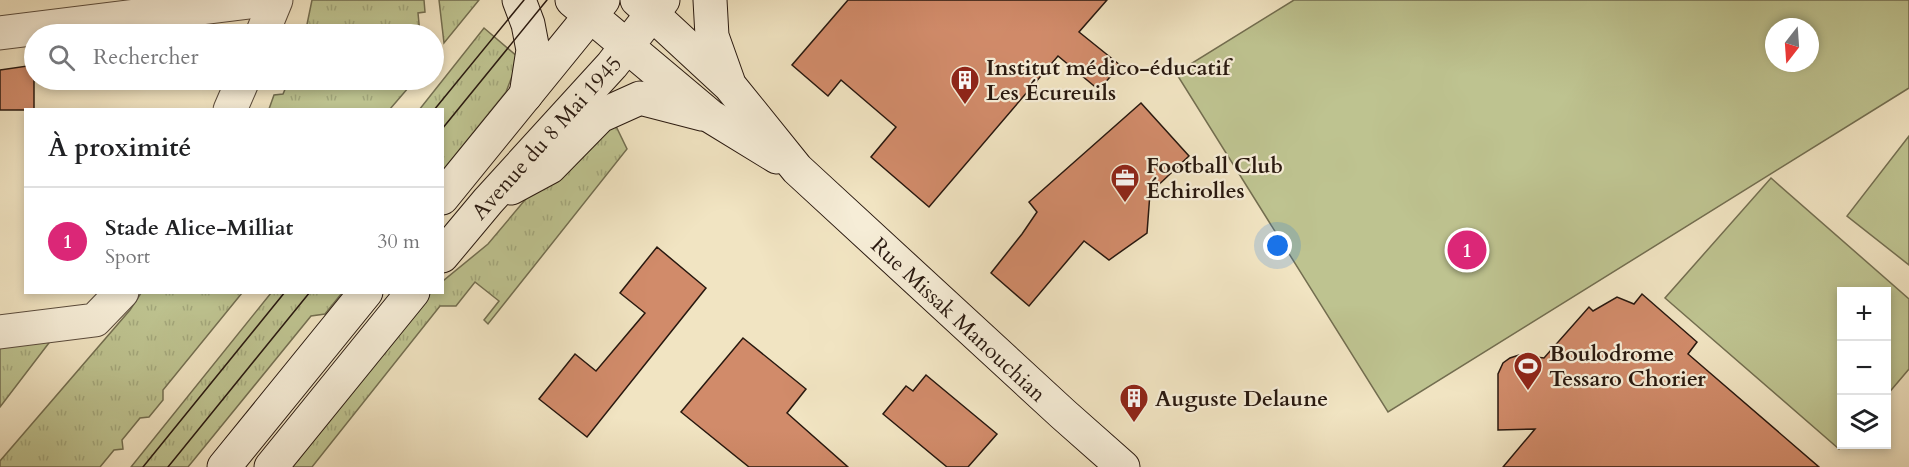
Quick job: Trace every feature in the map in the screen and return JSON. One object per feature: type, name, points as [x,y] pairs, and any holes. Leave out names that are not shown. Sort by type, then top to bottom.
[{"type":"street","points":[[72,24],[264,0]]},
{"type":"street","points":[[266,24],[276,0]]},
{"type":"street","points":[[519,0],[528,24],[533,50],[525,97]]},
{"type":"street","points":[[710,0],[712,36],[730,86]]},
{"type":"street","points":[[622,13],[732,116],[768,134]]},
{"type":"street","name":"Avenue du 8 Mai 1945","points":[[444,196],[525,97],[622,13]]},
{"type":"street","name":"Avenue du 8 Mai 1945","points":[[444,254],[488,201],[612,65],[622,13]]},
{"type":"street","name":"Rue Missak Manouchian","points":[[622,13],[730,86],[797,169],[1123,467]]},
{"type":"street","name":"Rue Missak Manouchian","points":[[622,13],[710,116],[797,169]]},
{"type":"street","points":[[0,33],[24,30]]},
{"type":"street","points":[[231,108],[239,90]]},
{"type":"street","points":[[488,201],[550,167],[600,116],[640,98],[710,116]]},
{"type":"street","points":[[0,332],[95,320],[120,294]]},
{"type":"street","points":[[224,467],[364,294]]},
{"type":"street","points":[[271,467],[411,294]]},
{"type":"green space","points":[[312,0],[424,0],[425,12],[418,13],[419,24],[307,24]]},
{"type":"green space","points":[[439,0],[479,0],[444,43],[444,24],[442,24]]},
{"type":"green space","points":[[1294,0],[1909,0],[1909,88],[1388,412],[1176,73]]},
{"type":"green space","points":[[484,28],[519,58],[506,92],[444,169],[444,108],[421,108],[435,90],[444,90],[444,78]]},
{"type":"green space","points":[[285,90],[406,90],[391,108],[269,108],[274,95],[283,94]]},
{"type":"green space","points":[[613,120],[627,149],[488,324],[484,320],[499,301],[475,282],[456,306],[440,306],[312,467],[286,467],[427,294],[444,294],[444,280],[488,244],[530,194]]},
{"type":"green space","points":[[1909,136],[1909,265],[1847,216]]},
{"type":"green space","points":[[1771,178],[1909,299],[1909,369],[1891,390],[1891,287],[1837,287],[1837,447],[1665,298]]},
{"type":"green space","points":[[140,294],[241,294],[163,390],[163,400],[149,417],[140,418],[122,440],[123,449],[114,450],[100,467],[0,467],[0,461],[130,310]]},
{"type":"green space","points":[[270,294],[341,294],[325,314],[311,316],[188,467],[131,467]]},
{"type":"green space","points":[[55,335],[0,407],[0,340]]},
{"type":"building","name":"Institut médico-éducatif Les Écureuils","points":[[848,0],[1107,0],[1079,32],[1120,65],[1099,90],[1058,56],[929,207],[871,157],[896,127],[841,80],[828,96],[792,65]]},
{"type":"building","points":[[24,66],[24,90],[34,90],[34,108],[0,110],[0,70]]},
{"type":"building","points":[[1141,103],[1189,156],[1150,193],[1147,233],[1109,260],[1084,241],[1029,306],[991,273],[1037,212],[1029,202]]},
{"type":"building","points":[[657,247],[706,288],[587,437],[539,399],[575,354],[596,371],[645,313],[620,293]]},
{"type":"building","points":[[1642,294],[1697,342],[1688,354],[1819,467],[1503,467],[1535,429],[1498,430],[1498,374],[1503,363],[1519,355],[1544,358],[1589,307],[1593,311],[1617,297],[1634,304]]},
{"type":"building","points":[[743,338],[806,389],[787,413],[848,467],[749,467],[681,412]]},
{"type":"building","points":[[926,375],[997,434],[968,467],[947,467],[883,414],[906,386],[913,391]]},
{"type":"tram line","points":[[436,108],[524,0]]},
{"type":"tram line","points":[[444,127],[547,0]]},
{"type":"tram line","points":[[143,467],[283,294]]},
{"type":"tram line","points":[[168,467],[308,294]]},
{"type":"place","name":"Institut médico-éducatif Les Écureuils","points":[[965,106]]},
{"type":"place","name":"Football Club Échirolles","points":[[1125,204]]},
{"type":"place","name":"Stade Alice-Milliat","points":[[1467,250]]},
{"type":"place","name":"Boulodrome Tessaro Chorier","points":[[1528,392]]},
{"type":"place","name":"Auguste Delaune","points":[[1134,424]]}]
